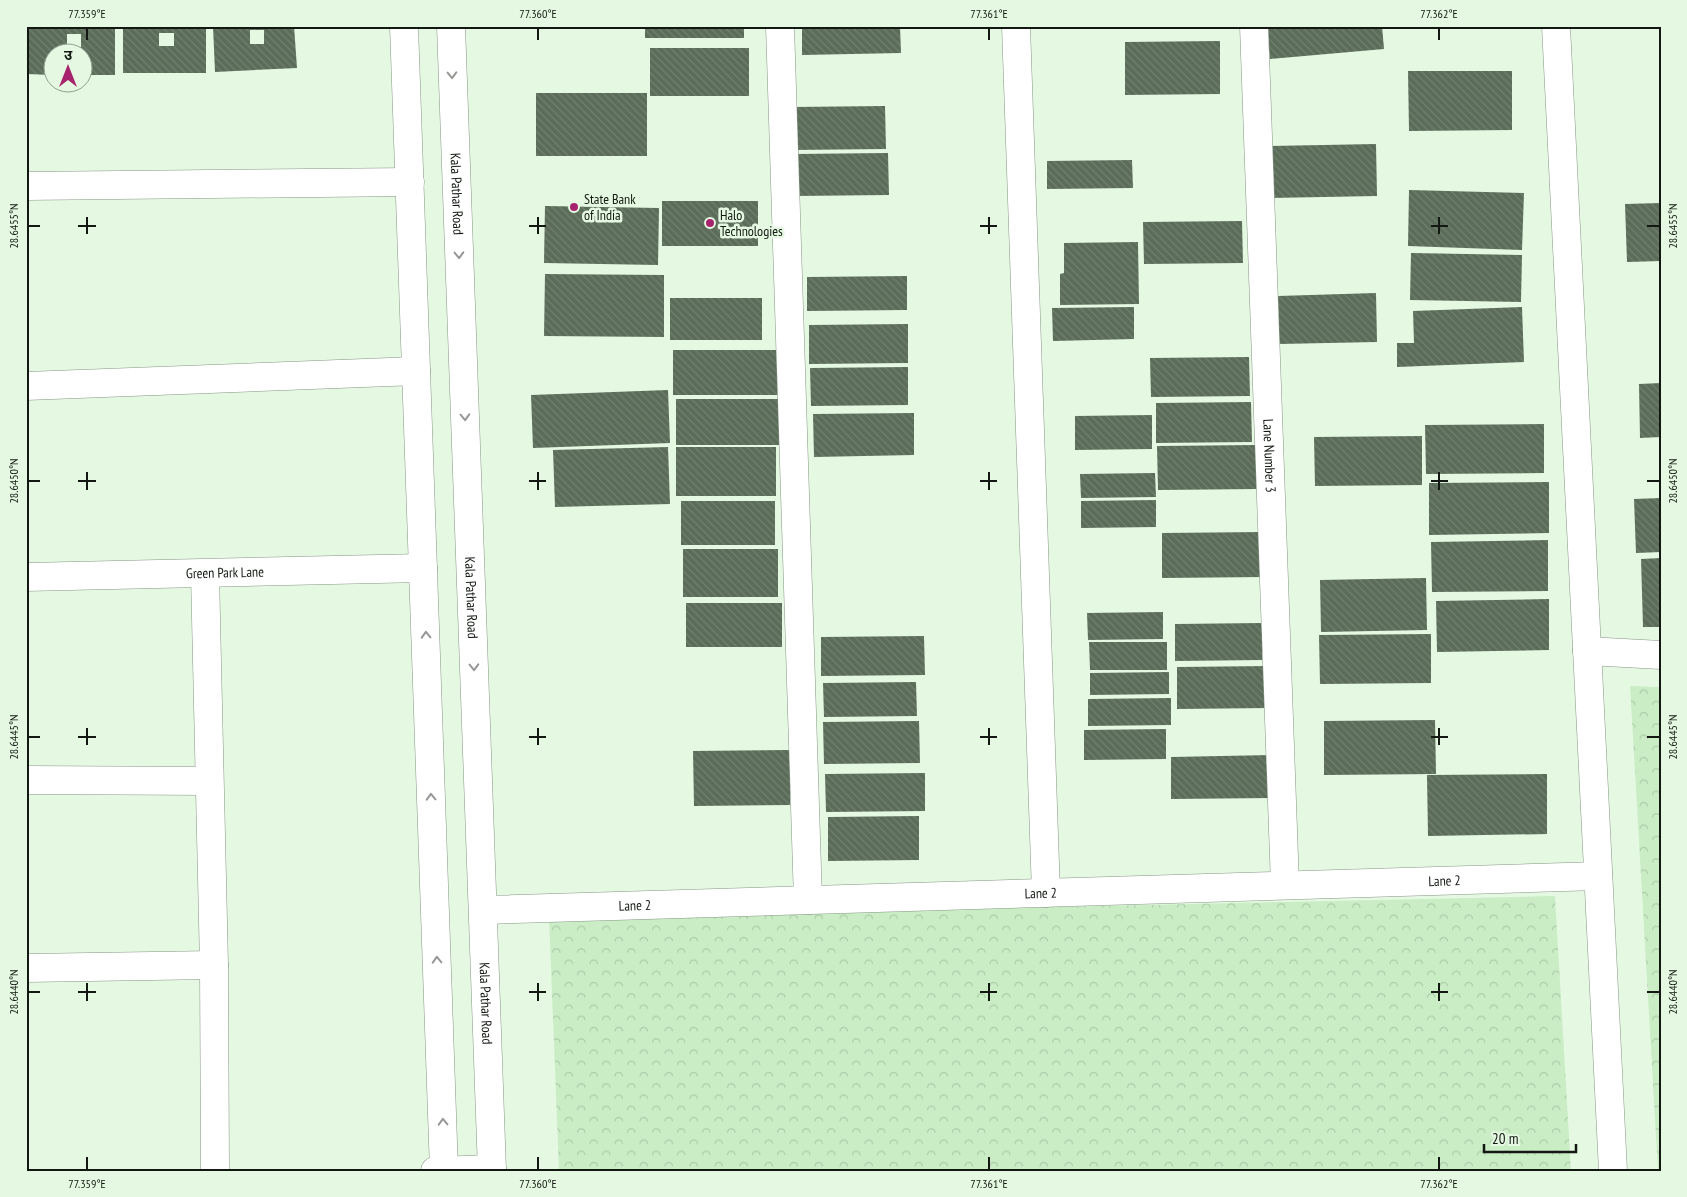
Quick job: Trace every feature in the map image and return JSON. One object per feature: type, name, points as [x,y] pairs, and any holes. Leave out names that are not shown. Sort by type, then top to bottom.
[{"type":"street","points":[[404,26],[444,1171]]},
{"type":"street","name":"Kala Pathar Road","points":[[450,26],[492,1170]]},
{"type":"street","points":[[780,26],[808,900]]},
{"type":"street","points":[[1016,26],[1046,893]]},
{"type":"street","name":"Lane Number 3","points":[[1254,26],[1285,885]]},
{"type":"street","points":[[1556,26],[1613,1171]]},
{"type":"street","points":[[26,186],[410,182]]},
{"type":"street","points":[[26,386],[416,371]]},
{"type":"street","name":"Green Park Lane","points":[[26,577],[423,568]]},
{"type":"street","points":[[204,574],[214,965],[215,1171]]},
{"type":"street","points":[[1587,651],[1661,655]]},
{"type":"street","points":[[26,780],[210,780]]},
{"type":"street","name":"Lane 2","points":[[483,910],[1598,876]]},
{"type":"street","points":[[26,968],[214,965]]},
{"type":"street","points":[[434,1171],[492,1170]]},
{"type":"green space","points":[[1630,686],[1661,687],[1661,1171],[1658,1171]]},
{"type":"green space","points":[[1555,896],[1571,1171],[559,1171],[549,918]]},
{"type":"building","points":[[153,26],[206,27],[206,73],[123,73],[123,28],[153,28]],"holes":[[[159,33],[174,33],[174,46],[159,46]]]},
{"type":"building","points":[[213,26],[294,26],[297,68],[215,72]],"holes":[[[250,30],[264,30],[264,44],[250,44]]]},
{"type":"building","points":[[645,26],[744,26],[744,38],[645,38]]},
{"type":"building","points":[[802,26],[900,26],[901,53],[802,55]]},
{"type":"building","points":[[1267,26],[1382,26],[1384,49],[1270,59]]},
{"type":"building","points":[[28,27],[115,27],[115,75],[92,75],[92,42],[81,42],[81,34],[67,34],[67,42],[42,42],[42,75],[27,74]]},
{"type":"building","points":[[1220,41],[1220,94],[1125,95],[1125,42]]},
{"type":"building","points":[[650,48],[749,48],[749,96],[650,96]]},
{"type":"building","points":[[1408,71],[1512,71],[1512,130],[1409,131]]},
{"type":"building","points":[[536,93],[647,93],[647,156],[536,156]]},
{"type":"building","points":[[885,106],[886,149],[792,150],[792,107]]},
{"type":"building","points":[[1376,144],[1377,196],[1267,198],[1266,146]]},
{"type":"building","points":[[888,153],[889,195],[795,196],[795,154]]},
{"type":"building","points":[[1132,160],[1133,188],[1047,189],[1047,161]]},
{"type":"building","points":[[1409,190],[1524,193],[1522,250],[1408,246]]},
{"type":"building","name":"Halo Technologies","points":[[662,201],[758,201],[758,246],[662,246]]},
{"type":"building","points":[[1661,203],[1661,261],[1627,262],[1625,204]]},
{"type":"building","points":[[545,206],[659,208],[658,265],[544,263]]},
{"type":"building","points":[[1242,221],[1243,263],[1144,264],[1143,222]]},
{"type":"building","points":[[1138,242],[1139,304],[1060,305],[1060,274],[1064,273],[1064,243]]},
{"type":"building","points":[[1411,253],[1522,255],[1521,302],[1410,300]]},
{"type":"building","points":[[545,274],[664,275],[664,337],[544,336]]},
{"type":"building","points":[[907,276],[907,310],[807,311],[807,277]]},
{"type":"building","points":[[1376,293],[1377,342],[1279,344],[1278,296]]},
{"type":"building","points":[[670,298],[762,298],[762,340],[670,340]]},
{"type":"building","points":[[1134,307],[1134,339],[1053,341],[1052,308]]},
{"type":"building","points":[[1522,307],[1524,362],[1397,367],[1397,343],[1414,343],[1413,311]]},
{"type":"building","points":[[908,324],[908,363],[809,364],[809,325]]},
{"type":"building","points":[[673,350],[778,350],[778,395],[673,395]]},
{"type":"building","points":[[1249,357],[1250,396],[1151,397],[1150,358]]},
{"type":"building","points":[[908,367],[908,405],[811,406],[810,368]]},
{"type":"building","points":[[1661,383],[1661,437],[1640,438],[1639,384]]},
{"type":"building","points":[[668,390],[670,443],[533,448],[531,395]]},
{"type":"building","points":[[676,399],[782,399],[782,445],[676,445]]},
{"type":"building","points":[[1251,402],[1252,442],[1156,443],[1156,403]]},
{"type":"building","points":[[914,413],[914,455],[814,457],[813,414]]},
{"type":"building","points":[[1152,415],[1152,449],[1075,450],[1075,416]]},
{"type":"building","points":[[1544,424],[1544,473],[1426,474],[1425,425]]},
{"type":"building","points":[[1422,436],[1422,485],[1315,486],[1314,437]]},
{"type":"building","points":[[1256,445],[1257,489],[1158,490],[1157,446]]},
{"type":"building","points":[[668,447],[670,504],[555,507],[553,450]]},
{"type":"building","points":[[676,447],[776,447],[776,496],[676,496]]},
{"type":"building","points":[[1155,473],[1156,497],[1081,498],[1080,474]]},
{"type":"building","points":[[1549,482],[1549,533],[1429,535],[1429,483]]},
{"type":"building","points":[[1661,498],[1661,552],[1636,553],[1634,499]]},
{"type":"building","points":[[1156,500],[1156,527],[1081,528],[1081,501]]},
{"type":"building","points":[[681,501],[775,501],[775,545],[681,545]]},
{"type":"building","points":[[1263,532],[1264,577],[1162,578],[1162,533]]},
{"type":"building","points":[[1548,540],[1548,591],[1432,592],[1431,542]]},
{"type":"building","points":[[683,549],[778,549],[778,597],[683,597]]},
{"type":"building","points":[[1661,558],[1661,627],[1643,627],[1641,559]]},
{"type":"building","points":[[1426,578],[1427,630],[1321,632],[1320,580]]},
{"type":"building","points":[[1549,599],[1549,650],[1437,652],[1436,601]]},
{"type":"building","points":[[686,603],[782,603],[782,647],[686,647]]},
{"type":"building","points":[[1163,612],[1163,639],[1088,640],[1087,613]]},
{"type":"building","points":[[1262,623],[1262,660],[1175,661],[1175,624]]},
{"type":"building","points":[[1431,634],[1431,683],[1320,684],[1319,635]]},
{"type":"building","points":[[924,636],[925,675],[821,676],[821,637]]},
{"type":"building","points":[[1089,642],[1167,642],[1167,670],[1090,670]]},
{"type":"building","points":[[1269,666],[1269,708],[1177,709],[1177,667]]},
{"type":"building","points":[[1169,672],[1169,694],[1090,695],[1090,673]]},
{"type":"building","points":[[916,682],[917,716],[824,717],[823,683]]},
{"type":"building","points":[[1171,698],[1171,725],[1088,726],[1088,699]]},
{"type":"building","points":[[1435,720],[1436,774],[1324,775],[1324,721]]},
{"type":"building","points":[[919,721],[920,763],[824,764],[823,722]]},
{"type":"building","points":[[1166,729],[1166,759],[1084,760],[1084,730]]},
{"type":"building","points":[[790,750],[790,805],[694,806],[693,751]]},
{"type":"building","points":[[1275,755],[1276,798],[1171,799],[1171,757]]},
{"type":"building","points":[[925,773],[925,811],[826,812],[825,774]]},
{"type":"building","points":[[1547,774],[1547,834],[1428,836],[1427,775]]},
{"type":"building","points":[[919,816],[919,860],[828,861],[828,817]]},
{"type":"place","name":"State Bank of India","points":[[574,207]]},
{"type":"place","name":"Halo Technologies","points":[[710,223]]}]
